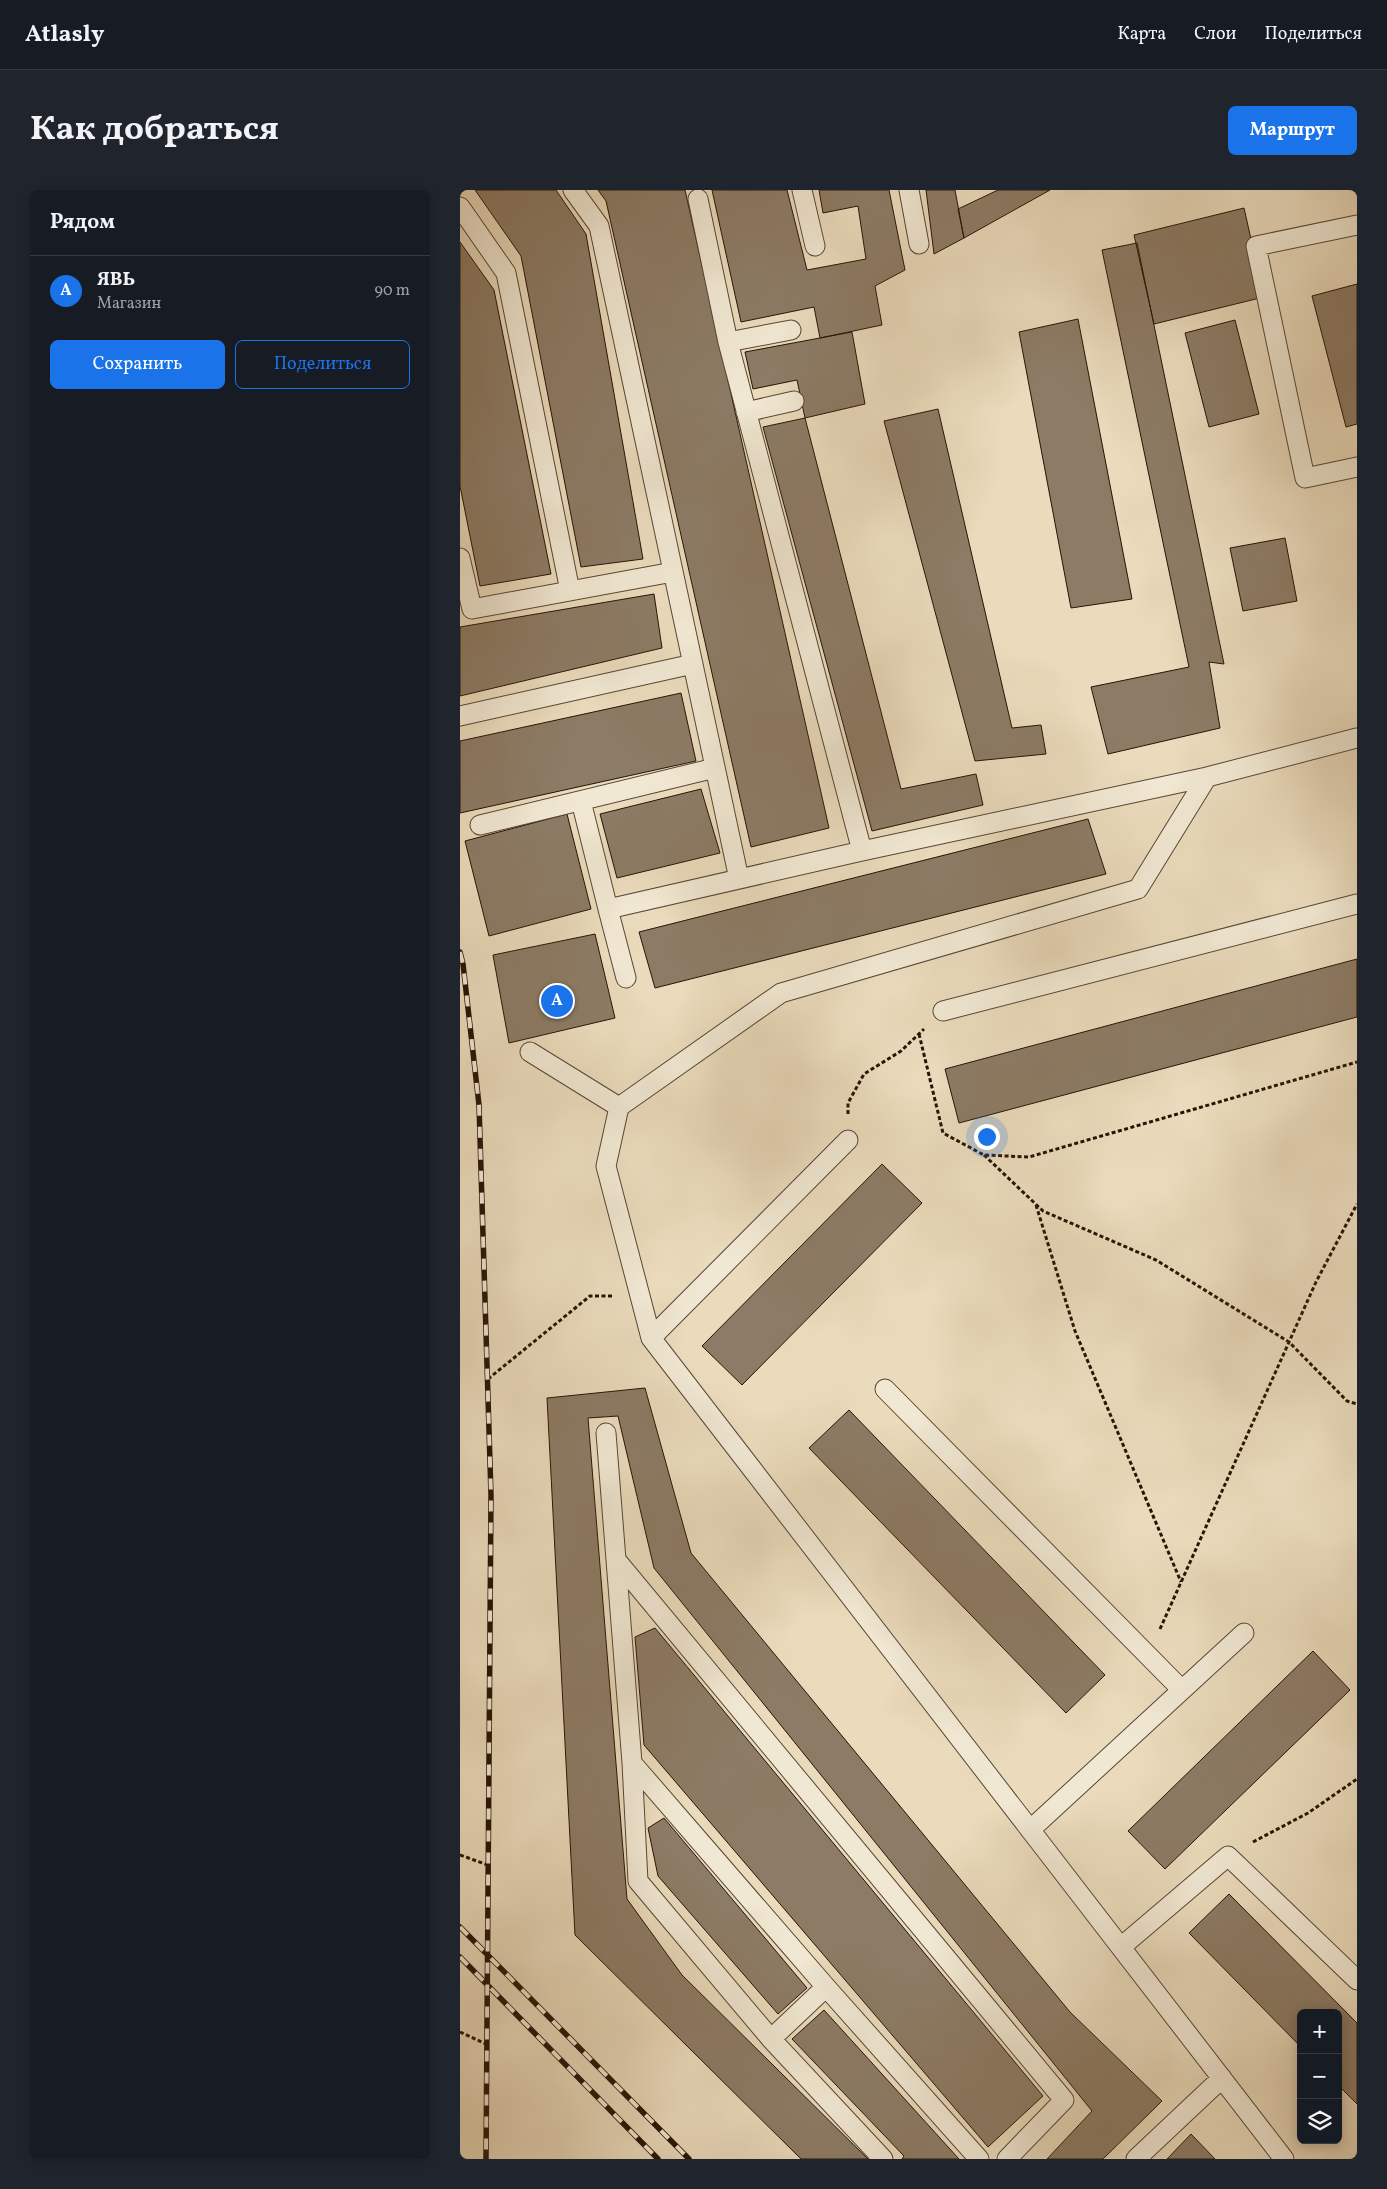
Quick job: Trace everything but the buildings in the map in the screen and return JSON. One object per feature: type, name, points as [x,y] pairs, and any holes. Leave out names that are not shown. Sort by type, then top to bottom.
[{"type":"lane","points":[[573,190],[599,226],[739,880]]},
{"type":"lane","points":[[802,190],[815,246]]},
{"type":"lane","points":[[909,190],[919,244]]},
{"type":"lane","points":[[698,199],[728,342],[862,851]]},
{"type":"lane","points":[[460,207],[506,273],[570,590]]},
{"type":"lane","points":[[1357,225],[1256,246],[1305,478],[1357,467]]},
{"type":"lane","points":[[728,342],[791,330]]},
{"type":"lane","points":[[746,412],[794,401]]},
{"type":"lane","points":[[460,558],[472,609],[673,572]]},
{"type":"lane","points":[[460,716],[693,664]]},
{"type":"lane","points":[[608,910],[862,851],[1207,777],[1357,738]]},
{"type":"lane","points":[[480,825],[715,768]]},
{"type":"lane","points":[[1207,777],[1138,888],[781,993],[619,1107],[606,1166],[651,1338],[1284,2159]]},
{"type":"lane","points":[[581,801],[626,978]]},
{"type":"lane","points":[[943,1012],[1357,904]]},
{"type":"lane","points":[[530,1052],[619,1107]]},
{"type":"lane","points":[[651,1338],[848,1140]]},
{"type":"lane","points":[[885,1389],[1182,1690]]},
{"type":"lane","points":[[606,1433],[618,1561],[638,1880],[771,2039],[883,2159]]},
{"type":"lane","points":[[618,1561],[1064,2100],[1007,2159]]},
{"type":"lane","points":[[1030,1830],[1244,1633]]},
{"type":"lane","points":[[632,1763],[826,1987],[980,2159]]},
{"type":"lane","points":[[1121,1947],[1228,1856],[1357,1980]]},
{"type":"lane","points":[[771,2039],[826,1987]]},
{"type":"lane","points":[[1136,2159],[1222,2078]]},
{"type":"path","points":[[848,1140],[848,1103],[864,1074],[901,1050],[943,1012]]},
{"type":"path","points":[[919,1034],[942,1133],[984,1155],[1043,1211],[1156,1260],[1289,1342],[1347,1401],[1357,1404]]},
{"type":"path","points":[[984,1155],[1029,1157],[1357,1062]]},
{"type":"path","points":[[1148,1656],[1316,1282],[1357,1204]]},
{"type":"path","points":[[1036,1205],[1075,1331],[1182,1582]]},
{"type":"path","points":[[488,1379],[590,1296],[639,1295]]},
{"type":"path","points":[[1228,1856],[1308,1812],[1357,1779]]},
{"type":"path","points":[[460,1855],[488,1865]]},
{"type":"path","points":[[460,2032],[486,2044]]},
{"type":"railway","points":[[460,952],[479,1105],[491,1495],[486,2159]]},
{"type":"railway","points":[[460,1927],[689,2159]]},
{"type":"railway","points":[[460,1957],[658,2159]]},
{"type":"place","name":"ЯВЬ","points":[[557,1001]]}]
